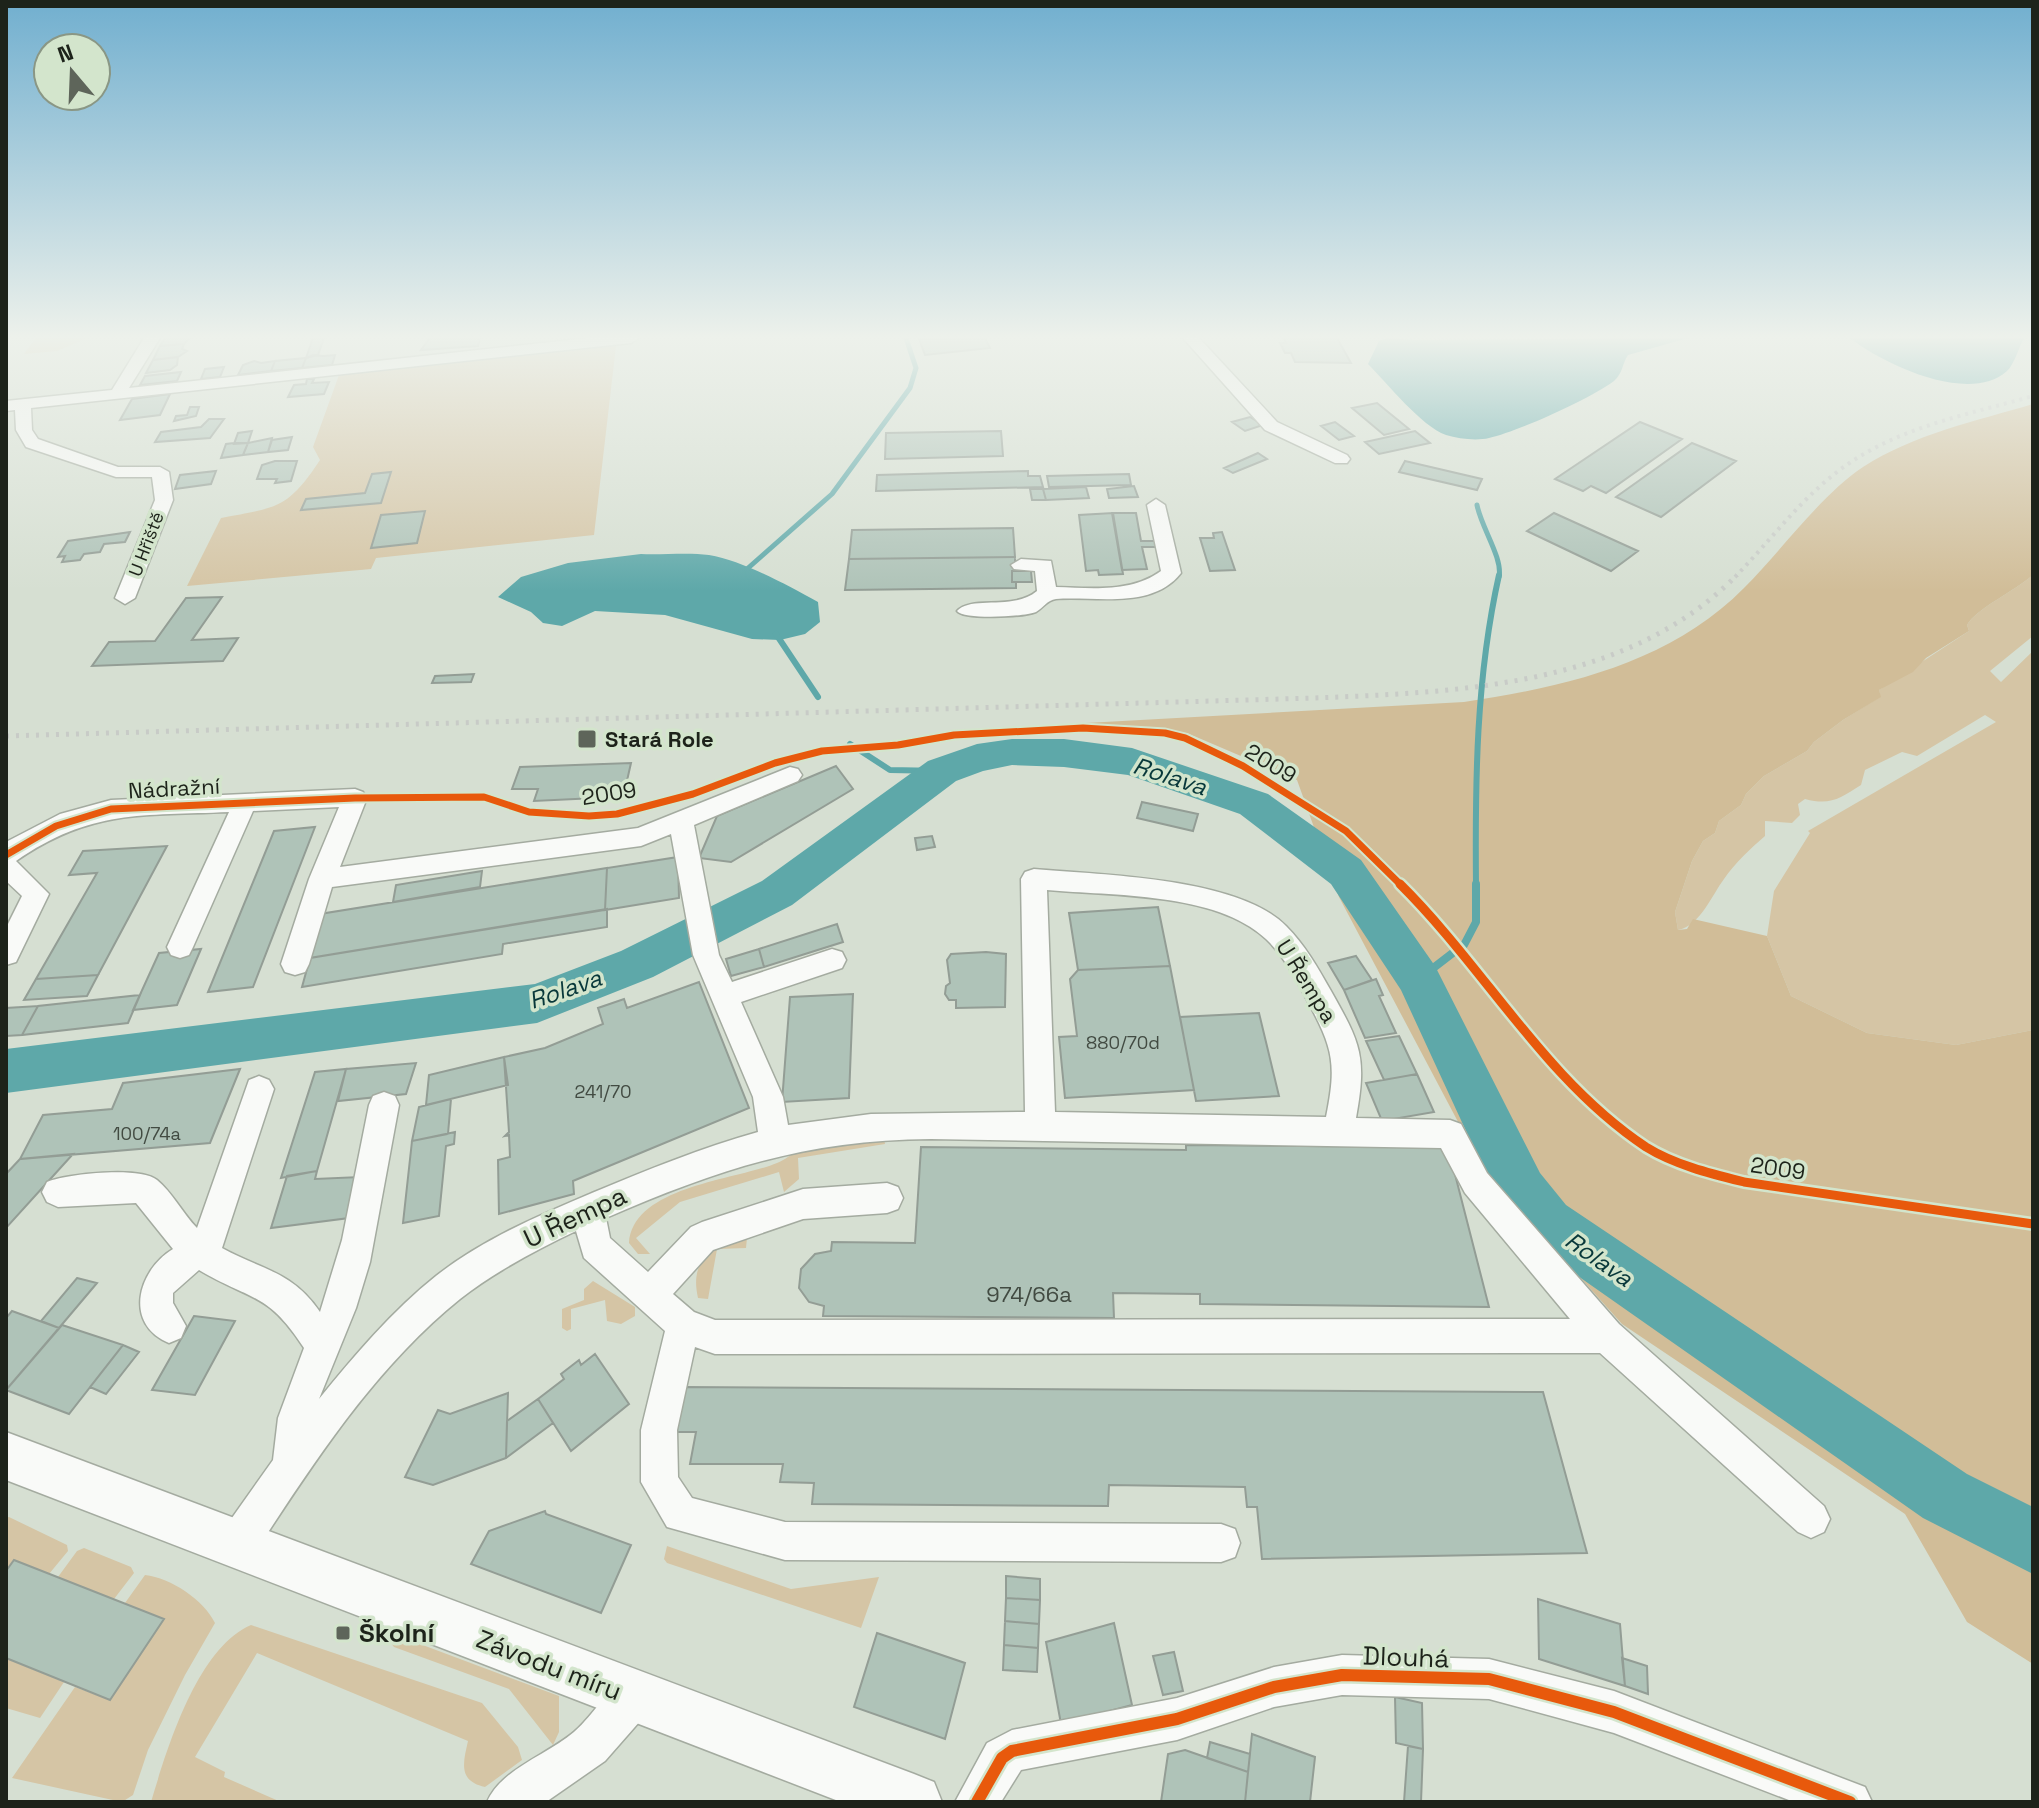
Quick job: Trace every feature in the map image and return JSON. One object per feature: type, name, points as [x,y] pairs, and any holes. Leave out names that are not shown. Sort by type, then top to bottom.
[{"type":"main road","name":"Závodu míru","points":[[6,1456],[914,1802]]},
{"type":"street","name":"U Hřiště","points":[[21,422],[32,443],[116,472],[160,472],[164,500],[125,598]]},
{"type":"street","points":[[1268,422],[1341,459]]},
{"type":"street","points":[[967,611],[1030,607],[1047,593],[1154,587],[1171,573],[1156,505]]},
{"type":"street","points":[[1021,565],[1044,565],[1047,593]]},
{"type":"street","points":[[295,964],[322,879],[641,837],[790,775]]},
{"type":"street","name":"Nádražní","points":[[6,855],[55,824],[80,814],[111,809],[355,798],[322,879]]},
{"type":"street","points":[[180,947],[245,803]]},
{"type":"street","points":[[681,821],[706,955],[768,1097],[775,1142]]},
{"type":"street","points":[[6,866],[36,894],[6,954]]},
{"type":"street","name":"U Řempa","points":[[236,1546],[291,1469],[394,1339],[431,1302],[479,1266],[542,1229],[675,1173],[775,1142],[833,1131],[1040,1126],[1338,1131],[1349,1077],[1342,1037],[1302,965],[1276,932],[1250,914],[1186,893],[1034,879],[1040,1126]]},
{"type":"street","points":[[725,996],[832,960]]},
{"type":"street","points":[[169,1326],[157,1310],[154,1298],[157,1288],[177,1264],[202,1253],[259,1089]]},
{"type":"street","points":[[291,1469],[292,1423],[346,1288],[356,1253],[384,1105]]},
{"type":"street","points":[[1338,1131],[1450,1134],[1476,1183],[1607,1336],[1811,1519]]},
{"type":"street","points":[[58,1192],[125,1187],[145,1190],[172,1225],[202,1253],[218,1264],[257,1277],[288,1298],[322,1345]]},
{"type":"street","points":[[649,1295],[702,1238],[803,1204],[887,1198]]},
{"type":"street","points":[[588,1210],[596,1247],[683,1325],[715,1337],[1607,1336]]},
{"type":"street","points":[[683,1325],[659,1430],[660,1482],[680,1514],[785,1541],[1221,1543]]},
{"type":"street","name":"Dlouhá","points":[[977,1802],[1002,1758],[1012,1751],[1177,1719],[1274,1687],[1342,1675],[1489,1679],[1614,1712],[1850,1802]]},
{"type":"street","points":[[509,1802],[590,1746],[606,1732],[633,1697]]},
{"type":"shaded area","points":[[322,422],[607,422],[594,535],[376,558],[371,569],[187,586],[221,518],[268,508],[289,497],[320,460],[313,447]]},
{"type":"shaded area","points":[[2033,422],[2033,575],[1972,619],[1967,625],[1969,631],[1926,658],[1913,672],[1879,690],[1881,697],[1843,720],[1807,751],[1764,776],[1746,794],[1741,805],[1719,821],[1715,833],[1703,841],[1692,861],[1675,912],[1678,930],[1687,929],[1693,919],[1767,936],[1791,996],[1867,1033],[1956,1045],[2033,1030],[2033,1664],[1967,1622],[1905,1514],[1622,1324],[1483,1169],[1339,897],[1297,780],[1187,733],[1086,723],[1464,702],[1540,688],[1614,668],[1650,653],[1715,614],[1744,588],[1832,493],[1863,467],[1924,437],[1968,423]]},
{"type":"shaded area","points":[[2033,575],[2033,636],[1990,671],[2001,682],[2033,651],[2033,1030],[1956,1045],[1867,1033],[1791,996],[1767,936],[1774,891],[1810,833],[1808,831],[1996,722],[1985,715],[1917,756],[1902,752],[1865,770],[1861,785],[1841,797],[1822,802],[1805,799],[1798,804],[1800,815],[1792,823],[1765,821],[1765,836],[1733,867],[1693,923],[1678,930],[1675,912],[1692,861],[1703,841],[1715,833],[1719,821],[1741,805],[1746,794],[1764,776],[1807,751],[1843,720],[1880,697],[1879,690],[1969,631],[1967,625],[1972,619]]},
{"type":"shaded area","points":[[884,1139],[885,1144],[798,1158],[799,1179],[784,1192],[779,1172],[680,1202],[636,1238],[650,1254],[638,1254],[629,1243],[635,1224],[648,1209],[667,1197],[777,1163],[808,1148]]},
{"type":"shaded area","points":[[747,1238],[746,1248],[717,1249],[708,1299],[698,1298],[697,1273],[706,1256],[714,1250]]},
{"type":"shaded area","points":[[593,1281],[635,1307],[635,1316],[621,1324],[607,1321],[605,1300],[571,1309],[571,1329],[567,1331],[562,1328],[562,1309],[584,1300],[584,1289]]},
{"type":"shaded area","points":[[6,1518],[67,1545],[68,1551],[49,1574],[15,1560],[6,1571]]},
{"type":"shaded area","points":[[667,1546],[791,1589],[879,1577],[861,1628],[667,1563],[664,1559]]},
{"type":"shaded area","points":[[84,1548],[131,1567],[134,1573],[114,1599],[58,1577],[77,1551]]},
{"type":"shaded area","points":[[145,1575],[165,1581],[195,1598],[215,1623],[148,1750],[133,1795],[122,1802],[12,1778],[75,1687],[110,1700],[163,1619],[125,1603]]},
{"type":"shaded area","points":[[251,1625],[482,1703],[518,1747],[522,1760],[485,1787],[476,1784],[464,1770],[468,1741],[257,1653],[195,1757],[225,1772],[224,1777],[281,1802],[151,1802],[175,1729],[200,1677],[232,1637]]},
{"type":"shaded area","points":[[396,1635],[559,1696],[559,1732],[553,1745],[509,1689],[394,1647],[390,1642]]},
{"type":"shaded area","points":[[7,1659],[64,1682],[40,1718],[6,1708]]},
{"type":"water","points":[[1534,422],[1484,439],[1446,435],[1426,423]]},
{"type":"water","points":[[641,554],[701,554],[736,562],[818,602],[820,622],[805,634],[780,640],[752,639],[665,615],[595,611],[562,626],[543,623],[531,612],[498,597],[521,577],[568,563]]},
{"type":"building","points":[[206,422],[222,422],[210,438],[155,442],[161,432],[201,427]]},
{"type":"building","points":[[1233,422],[1263,425],[1245,431]]},
{"type":"building","points":[[1336,422],[1354,436],[1339,440],[1321,426]]},
{"type":"building","points":[[1369,422],[1401,422],[1409,429],[1384,435]]},
{"type":"building","points":[[1639,422],[1682,439],[1606,493],[1591,486],[1583,491],[1555,479]]},
{"type":"building","points":[[252,431],[248,443],[234,444],[238,433]]},
{"type":"building","points":[[1001,431],[1003,456],[885,459],[886,433]]},
{"type":"building","points":[[1415,431],[1430,443],[1379,454],[1365,442]]},
{"type":"building","points":[[292,437],[288,450],[268,452],[272,440]]},
{"type":"building","points":[[272,438],[268,452],[243,455],[248,443]]},
{"type":"building","points":[[248,443],[243,455],[221,458],[226,444]]},
{"type":"building","points":[[1692,443],[1736,461],[1661,517],[1616,497]]},
{"type":"building","points":[[1258,453],[1267,459],[1233,473],[1224,468]]},
{"type":"building","points":[[275,461],[297,461],[291,481],[275,483],[277,479],[257,479],[262,465]]},
{"type":"building","points":[[1405,461],[1482,479],[1477,490],[1399,472]]},
{"type":"building","points":[[216,471],[211,484],[175,489],[180,475]]},
{"type":"building","points":[[1028,471],[1028,476],[1040,476],[1043,487],[876,491],[877,475]]},
{"type":"building","points":[[391,472],[381,503],[301,510],[306,499],[365,493],[372,474]]},
{"type":"building","points":[[1129,474],[1131,485],[1049,487],[1047,476]]},
{"type":"building","points":[[1134,486],[1138,497],[1109,498],[1107,489]]},
{"type":"building","points":[[1086,487],[1089,498],[1046,500],[1043,489]]},
{"type":"building","points":[[1030,489],[1043,489],[1046,500],[1032,500]]},
{"type":"building","points":[[425,511],[417,543],[371,548],[381,515]]},
{"type":"building","points":[[1112,513],[1136,513],[1141,541],[1157,541],[1158,547],[1142,547],[1147,569],[1122,570]]},
{"type":"building","points":[[1113,513],[1123,574],[1099,575],[1098,570],[1086,571],[1079,515]]},
{"type":"building","points":[[1554,513],[1638,551],[1611,571],[1527,531]]},
{"type":"building","points":[[1013,528],[1015,557],[849,559],[852,530]]},
{"type":"building","points":[[130,532],[125,542],[104,544],[100,552],[84,554],[80,560],[62,562],[65,556],[58,557],[68,541]]},
{"type":"building","points":[[1222,532],[1235,570],[1210,571],[1200,538],[1214,538],[1213,533]]},
{"type":"building","points":[[1015,557],[1012,582],[1016,582],[1016,588],[845,590],[849,559]]},
{"type":"building","points":[[1012,571],[1031,571],[1032,582],[1012,582]]},
{"type":"building","points":[[222,597],[192,640],[238,638],[223,661],[92,666],[109,642],[155,641],[186,598]]},
{"type":"building","points":[[474,674],[471,682],[432,683],[435,676]]},
{"type":"building","points":[[631,763],[626,785],[600,786],[596,798],[534,801],[538,789],[512,789],[520,767]]},
{"type":"building","points":[[836,766],[853,789],[731,862],[699,858],[717,816]]},
{"type":"building","points":[[1142,802],[1198,814],[1193,831],[1137,818]]},
{"type":"building","points":[[315,827],[253,987],[208,992],[274,831]]},
{"type":"building","points":[[932,836],[935,847],[917,850],[915,838]]},
{"type":"building","points":[[167,846],[98,975],[36,979],[97,873],[69,875],[83,851]]},
{"type":"building","points":[[678,857],[679,898],[605,910],[607,868]]},
{"type":"building","points":[[607,868],[605,910],[310,958],[320,914]]},
{"type":"building","points":[[482,871],[480,887],[393,902],[396,885]]},
{"type":"building","points":[[1158,907],[1170,966],[1078,970],[1069,913]]},
{"type":"building","points":[[607,909],[607,927],[503,944],[502,954],[302,987],[310,958]]},
{"type":"building","points":[[837,924],[843,942],[764,967],[759,949]]},
{"type":"building","points":[[201,949],[177,1005],[133,1010],[159,953]]},
{"type":"building","points":[[759,949],[764,967],[731,976],[726,959]]},
{"type":"building","points":[[951,954],[1006,954],[1005,1007],[956,1008],[956,1000],[949,1000],[945,994],[946,986],[950,983],[947,960]]},
{"type":"building","points":[[1356,956],[1372,980],[1344,990],[1328,963]]},
{"type":"building","points":[[1170,966],[1194,1090],[1065,1098],[1059,1037],[1077,1036],[1070,979],[1078,970]]},
{"type":"building","points":[[98,975],[87,996],[24,1000],[36,979]]},
{"type":"building","points":[[1376,979],[1383,995],[1379,996],[1396,1033],[1365,1038],[1344,990]]},
{"type":"building","points":[[699,982],[749,1108],[573,1181],[574,1194],[499,1214],[498,1160],[510,1157],[509,1135],[505,1136],[509,1132],[504,1057],[545,1048],[603,1024],[598,1008],[624,999],[627,1008]]},
{"type":"building","points":[[853,994],[849,1098],[782,1102],[790,997]]},
{"type":"building","points":[[140,995],[128,1023],[22,1035],[38,1006]]},
{"type":"building","points":[[38,1006],[22,1035],[6,1036],[6,1008]]},
{"type":"building","points":[[1259,1013],[1279,1096],[1196,1101],[1180,1017]]},
{"type":"building","points":[[1399,1036],[1417,1074],[1384,1080],[1366,1041]]},
{"type":"building","points":[[504,1057],[508,1085],[426,1105],[429,1075]]},
{"type":"building","points":[[416,1063],[406,1094],[338,1101],[346,1069]]},
{"type":"building","points":[[240,1069],[210,1143],[20,1159],[43,1115],[112,1109],[123,1083]]},
{"type":"building","points":[[346,1069],[317,1171],[281,1178],[315,1072]]},
{"type":"building","points":[[1417,1074],[1434,1112],[1382,1121],[1366,1083]]},
{"type":"building","points":[[451,1099],[448,1134],[412,1141],[419,1107]]},
{"type":"building","points":[[455,1132],[454,1144],[446,1146],[439,1216],[403,1223],[412,1141]]},
{"type":"building","points":[[1186,1145],[1448,1147],[1489,1307],[1200,1304],[1200,1294],[1113,1293],[1114,1318],[823,1316],[824,1306],[809,1302],[799,1288],[801,1269],[815,1254],[831,1251],[832,1242],[915,1243],[921,1147],[1186,1150]]},
{"type":"building","points":[[73,1154],[6,1228],[6,1174],[20,1159]]},
{"type":"building","points":[[317,1171],[315,1179],[360,1177],[349,1218],[271,1228],[287,1176]]},
{"type":"building","points":[[77,1278],[97,1283],[59,1328],[41,1321]]},
{"type":"building","points":[[12,1311],[59,1328],[6,1390],[6,1318]]},
{"type":"building","points":[[194,1316],[235,1321],[195,1395],[152,1390]]},
{"type":"building","points":[[62,1325],[123,1345],[69,1414],[6,1390]]},
{"type":"building","points":[[123,1345],[139,1352],[106,1394],[90,1387]]},
{"type":"building","points":[[595,1354],[629,1404],[571,1451],[538,1399],[564,1379],[561,1374],[579,1360],[581,1365]]},
{"type":"building","points":[[682,1387],[1543,1392],[1587,1553],[1262,1559],[1257,1507],[1247,1507],[1245,1487],[1109,1485],[1108,1506],[812,1504],[814,1483],[780,1482],[783,1464],[690,1464],[696,1432],[674,1432]]},
{"type":"building","points":[[508,1393],[506,1458],[433,1485],[405,1477],[438,1410],[450,1414]]},
{"type":"building","points":[[538,1399],[553,1423],[506,1458],[507,1421]]},
{"type":"building","points":[[545,1511],[546,1514],[631,1545],[601,1613],[471,1564],[489,1531]]},
{"type":"building","points":[[14,1560],[164,1619],[110,1700],[6,1658],[6,1571]]},
{"type":"building","points":[[1006,1576],[1040,1579],[1040,1600],[1006,1598]]},
{"type":"building","points":[[1006,1598],[1040,1600],[1039,1624],[1005,1621]]},
{"type":"building","points":[[1538,1599],[1620,1624],[1625,1686],[1539,1659]]},
{"type":"building","points":[[1005,1621],[1039,1624],[1038,1648],[1004,1645]]},
{"type":"building","points":[[1114,1623],[1132,1705],[1061,1724],[1046,1642]]},
{"type":"building","points":[[877,1633],[965,1663],[945,1739],[854,1707]]},
{"type":"building","points":[[1004,1645],[1038,1648],[1037,1672],[1003,1670]]},
{"type":"building","points":[[1174,1652],[1183,1691],[1163,1695],[1153,1656]]},
{"type":"building","points":[[1622,1658],[1647,1666],[1648,1694],[1625,1686]]},
{"type":"building","points":[[1395,1697],[1422,1703],[1423,1749],[1396,1743]]},
{"type":"building","points":[[1252,1734],[1315,1757],[1310,1802],[1245,1802]]},
{"type":"building","points":[[1210,1742],[1250,1754],[1248,1772],[1207,1758]]},
{"type":"building","points":[[1408,1746],[1423,1749],[1421,1802],[1404,1802]]},
{"type":"building","points":[[1185,1750],[1248,1772],[1245,1802],[1161,1802],[1168,1754]]},
{"type":"waterway","points":[[749,577],[747,569],[832,494],[885,422]]},
{"type":"waterway","points":[[1477,505],[1498,561],[1499,575]]},
{"type":"waterway","points":[[1476,886],[1481,691],[1499,575]]},
{"type":"waterway","points":[[776,634],[818,697]]},
{"type":"waterway","points":[[850,744],[890,770],[942,771]]},
{"type":"waterway","name":"Rolava","points":[[6,1071],[537,1003],[637,964],[777,893],[942,771],[977,758],[1012,752],[1064,753],[1132,762],[1254,804],[1346,872],[1419,979],[1521,1191],[1547,1223],[1945,1496],[2033,1542]]},
{"type":"waterway","points":[[1464,945],[1476,922],[1476,886]]},
{"type":"waterway","points":[[1419,979],[1454,952]]},
{"type":"railway","points":[[1736,576],[1832,476],[1869,451],[1937,422]]},
{"type":"railway","points":[[6,736],[1315,698],[1427,692],[1540,676],[1594,661],[1646,640],[1694,612],[1736,576]]},
{"type":"cycle path","name":"2009","points":[[6,855],[56,826],[111,809],[355,798],[484,797],[529,812],[589,816],[617,814],[693,794],[775,763],[822,751],[898,745],[954,735],[1083,728],[1165,733],[1185,738],[1243,766],[1346,831],[1426,910],[1545,1054],[1588,1100],[1648,1148],[1704,1172],[1744,1182],[2033,1224]]},
{"type":"cycle path","points":[[977,1802],[1002,1758],[1012,1751],[1177,1719],[1274,1687],[1342,1675],[1489,1679],[1614,1712],[1850,1802]]},
{"type":"place","name":"Stará Role","points":[[587,739]]},
{"type":"place","name":"Školní","points":[[343,1633]]}]
